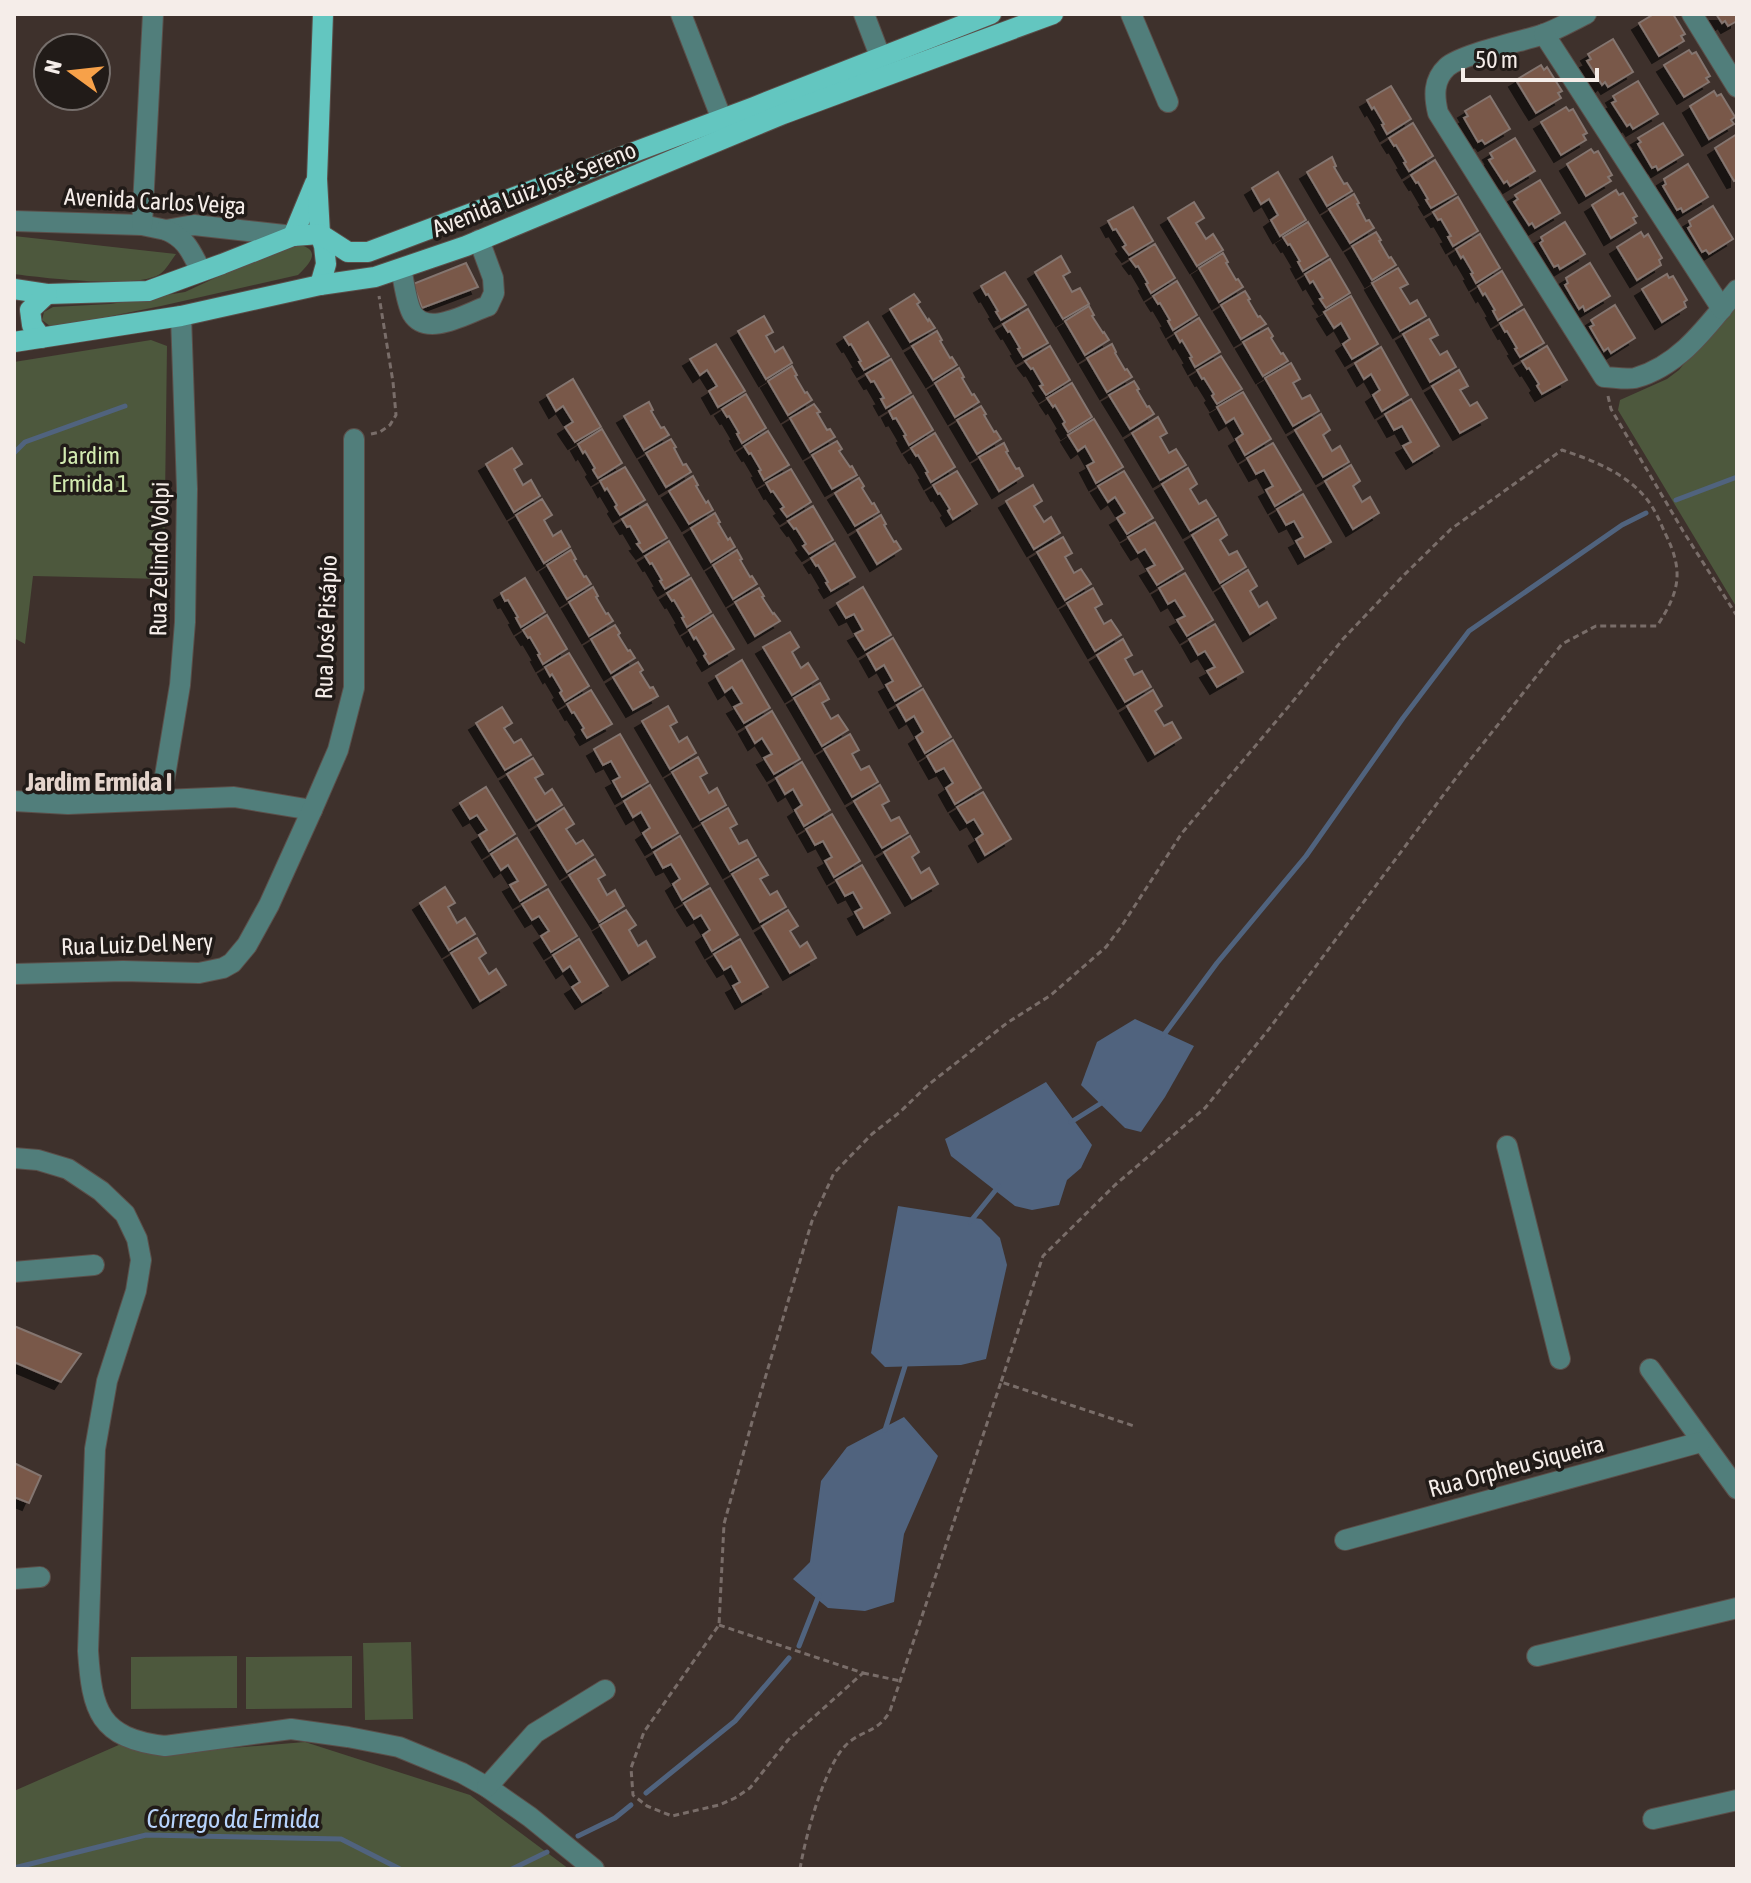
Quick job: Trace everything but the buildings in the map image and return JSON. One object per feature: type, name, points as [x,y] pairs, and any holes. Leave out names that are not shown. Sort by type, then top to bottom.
[{"type":"main road","points":[[320,285],[326,264],[320,234],[317,179],[323,14]]},
{"type":"main road","name":"Avenida Luiz José Sereno","points":[[320,234],[348,252],[368,252],[991,14]]},
{"type":"main road","name":"Avenida Luiz José Sereno","points":[[14,342],[181,316],[401,269],[473,243],[783,114],[1053,14]]},
{"type":"main road","points":[[293,236],[317,179]]},
{"type":"main road","points":[[457,219],[473,243]]},
{"type":"main road","points":[[14,289],[47,294],[148,291],[293,236],[320,234]]},
{"type":"main road","points":[[41,338],[32,325],[30,310],[47,294]]},
{"type":"street","points":[[142,225],[153,14]]},
{"type":"street","points":[[681,14],[721,117]]},
{"type":"street","points":[[864,14],[880,56]]},
{"type":"street","points":[[1131,14],[1168,102]]},
{"type":"street","points":[[1586,14],[1544,34],[1454,62],[1440,76],[1435,88],[1438,113],[1604,377],[1632,378],[1663,366],[1682,353],[1737,290]]},
{"type":"street","points":[[1692,14],[1737,87]]},
{"type":"street","points":[[1544,34],[1722,309]]},
{"type":"street","name":"Avenida Carlos Veiga","points":[[14,221],[142,225],[166,230],[194,225],[293,236]]},
{"type":"street","points":[[166,230],[185,242],[201,271]]},
{"type":"street","points":[[401,269],[411,312],[420,322],[436,325],[488,306],[494,293],[493,278],[473,243]]},
{"type":"street","name":"Rua Zelindo Volpi","points":[[161,800],[180,685],[185,622],[187,489],[181,316]]},
{"type":"street","name":"Rua José Pisápio","points":[[312,810],[338,750],[354,688],[354,439]]},
{"type":"street","points":[[14,801],[68,804],[234,797],[312,810]]},
{"type":"street","name":"Rua Luiz Del Nery","points":[[14,974],[123,971],[199,973],[223,968],[238,957],[247,945],[269,905],[312,810]]},
{"type":"street","points":[[1507,1146],[1560,1359]]},
{"type":"street","points":[[14,1158],[38,1160],[68,1169],[101,1191],[125,1214],[137,1239],[141,1260],[136,1291],[107,1381],[95,1449],[88,1651],[90,1684],[106,1723],[126,1737],[165,1746],[291,1729],[399,1747],[432,1759],[487,1787],[594,1869]]},
{"type":"street","points":[[14,1272],[94,1265]]},
{"type":"street","points":[[1650,1369],[1737,1489]]},
{"type":"street","name":"Rua Orpheu Siqueira","points":[[1345,1540],[1701,1442]]},
{"type":"street","points":[[14,1579],[40,1577]]},
{"type":"street","points":[[1537,1656],[1737,1608]]},
{"type":"street","points":[[487,1787],[535,1733],[605,1690]]},
{"type":"street","points":[[1653,1819],[1737,1800]]},
{"type":"path","points":[[354,439],[380,432],[390,425],[396,415],[375,277]]},
{"type":"path","points":[[1604,377],[1611,409],[1737,616]]},
{"type":"path","points":[[800,1869],[819,1797],[834,1760],[848,1743],[884,1721],[901,1681],[1043,1256],[1115,1185],[1205,1108],[1269,1029],[1462,770],[1562,644],[1596,626],[1657,626],[1672,603],[1679,572],[1671,544],[1652,506],[1637,488],[1611,469],[1562,450],[1451,529],[1343,639],[1182,833],[1106,947],[1051,995],[1007,1023],[928,1085],[872,1134],[834,1173],[812,1221],[724,1524],[719,1625],[644,1732],[631,1768],[633,1795],[647,1806],[672,1816],[719,1805],[750,1788],[788,1740],[863,1673]]},
{"type":"path","points":[[1001,1382],[1134,1426]]},
{"type":"path","points":[[719,1625],[863,1673],[901,1681]]},
{"type":"green space","points":[[14,236],[176,254],[160,274],[149,278],[112,282],[46,278],[14,274]]},
{"type":"green space","points":[[290,243],[306,247],[312,254],[309,263],[298,275],[62,326],[50,326],[42,320],[44,312],[53,307],[110,304],[185,292]]},
{"type":"green space","points":[[1737,299],[1737,608],[1618,410],[1620,400],[1667,379],[1679,370]]},
{"type":"green space","name":"Jardim Ermida 1","points":[[151,340],[167,346],[164,579],[33,576],[25,644],[14,638],[14,362]]},
{"type":"green space","points":[[411,1642],[413,1719],[365,1720],[363,1643]]},
{"type":"green space","points":[[237,1656],[237,1708],[131,1709],[131,1657]]},
{"type":"green space","points":[[352,1656],[352,1708],[246,1709],[246,1657]]},
{"type":"green space","points":[[130,1740],[171,1753],[305,1742],[470,1795],[569,1869],[14,1869],[14,1791]]},
{"type":"water","points":[[1135,1019],[1194,1046],[1141,1132],[1125,1128],[1081,1085],[1097,1042]]},
{"type":"water","points":[[1046,1082],[1092,1145],[1081,1168],[1067,1180],[1059,1205],[1032,1210],[1015,1206],[951,1156],[945,1139]]},
{"type":"water","points":[[898,1206],[981,1219],[1000,1238],[1007,1265],[986,1359],[961,1365],[885,1367],[871,1353]]},
{"type":"water","points":[[904,1417],[938,1456],[904,1534],[894,1602],[865,1611],[828,1608],[793,1579],[810,1562],[821,1481],[847,1447]]},
{"type":"waterway","points":[[14,453],[25,442],[125,406]]},
{"type":"waterway","points":[[1676,500],[1737,477]]},
{"type":"waterway","points":[[1163,1036],[1217,963],[1306,856],[1403,718],[1469,631],[1622,525],[1646,513]]},
{"type":"waterway","points":[[1071,1122],[1103,1102]]},
{"type":"waterway","points":[[970,1222],[999,1186]]},
{"type":"waterway","points":[[885,1430],[906,1363]]},
{"type":"waterway","points":[[799,1646],[819,1595]]},
{"type":"waterway","points":[[646,1793],[735,1721],[789,1658]]},
{"type":"waterway","points":[[578,1836],[615,1818],[631,1805]]},
{"type":"waterway","name":"Córrego da Ermida","points":[[14,1868],[146,1835],[341,1839],[400,1869]]},
{"type":"waterway","points":[[512,1869],[547,1852]]},
{"type":"district","name":"Jardim Ermida I","points":[[99,782]]}]
